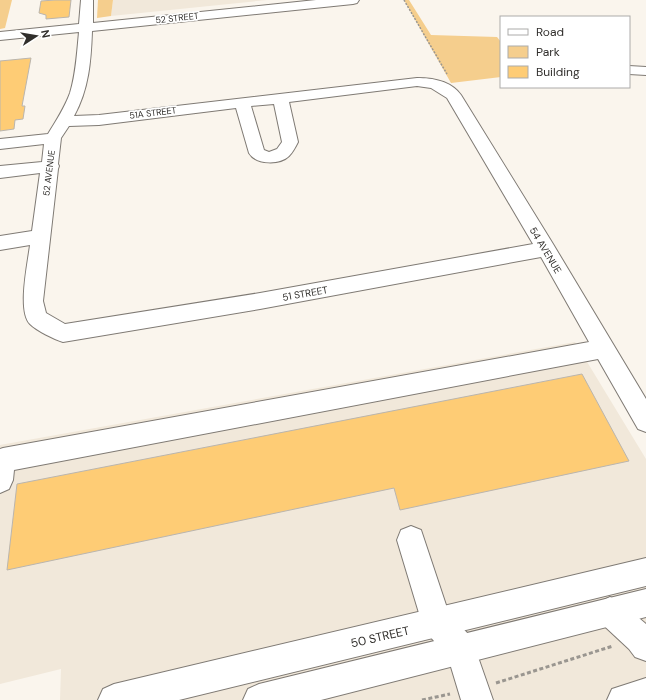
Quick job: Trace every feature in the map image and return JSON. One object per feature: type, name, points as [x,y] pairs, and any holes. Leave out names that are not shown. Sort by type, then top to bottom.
[{"type":"street","name":"52 AVENUE","points":[[63,333],[38,318],[33,301],[51,166],[53,138],[64,121],[79,87],[86,27],[87,0]]},
{"type":"street","name":"52 STREET","points":[[0,36],[353,0]]},
{"type":"street","points":[[630,70],[646,71]]},
{"type":"street","name":"51A STREET","points":[[64,121],[99,120],[417,82],[429,82],[446,89]]},
{"type":"street","name":"54 AVENUE","points":[[446,89],[546,249],[646,421]]},
{"type":"street","points":[[242,103],[257,153],[269,158],[283,153],[290,142],[280,98]]},
{"type":"street","points":[[0,144],[53,138]]},
{"type":"street","points":[[1,174],[51,166]]},
{"type":"street","points":[[0,243],[41,236]]},
{"type":"street","name":"51 STREET","points":[[63,333],[260,301],[546,249]]},
{"type":"street","points":[[0,480],[2,460],[604,348]]},
{"type":"street","points":[[411,540],[437,623],[460,648],[475,694]]},
{"type":"street","name":"50 STREET","points":[[114,700],[646,572]]},
{"type":"street","points":[[259,700],[460,648],[646,603]]},
{"type":"street","points":[[610,612],[643,642]]},
{"type":"street","points":[[623,700],[646,694]]},
{"type":"path","points":[[404,0],[454,84],[446,89]]},
{"type":"path","points":[[422,700],[475,694],[501,682],[643,642]]},
{"type":"shaded area","points":[[113,0],[267,0],[111,16]]},
{"type":"shaded area","points":[[575,342],[646,459],[646,700],[60,700],[61,669],[0,684],[0,445]]},
{"type":"green space","points":[[0,0],[12,0],[5,28],[0,29]]},
{"type":"green space","points":[[98,0],[113,0],[111,16],[97,18]]},
{"type":"green space","points":[[404,0],[409,0],[431,35],[497,37],[500,41],[500,77],[451,83]]},
{"type":"building","points":[[71,0],[69,17],[46,19],[46,15],[39,13],[41,1]]},
{"type":"building","points":[[31,58],[22,106],[25,106],[23,119],[15,120],[14,129],[0,131],[0,61]]},
{"type":"building","points":[[582,374],[629,461],[400,510],[394,488],[7,570],[17,484]]}]
